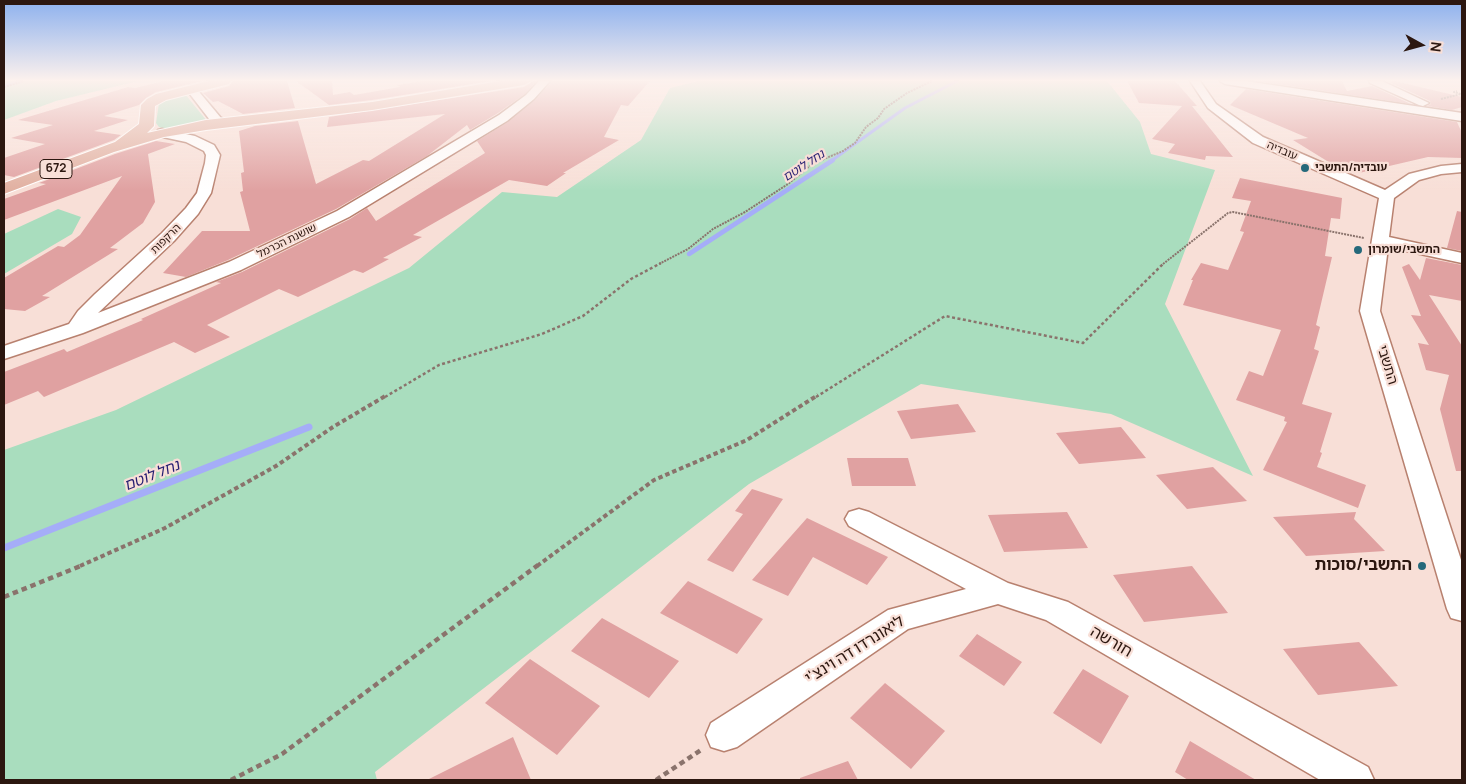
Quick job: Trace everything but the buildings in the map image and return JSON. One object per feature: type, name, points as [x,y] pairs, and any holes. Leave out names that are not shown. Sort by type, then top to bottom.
[{"type":"main road","points":[[147,118],[146,126],[162,133]]},
{"type":"main road","name":"672","points":[[4,189],[108,149],[162,133],[192,133],[223,124],[274,118]]},
{"type":"main road","name":"672","points":[[108,149],[137,134],[146,126]]},
{"type":"street","points":[[213,118],[223,124]]},
{"type":"street","name":"שושנת הכרמל","points":[[4,353],[76,329],[235,266],[343,214],[504,118]]},
{"type":"street","name":"עובדיה","points":[[1228,118],[1258,140],[1387,196]]},
{"type":"street","name":"הרקפות","points":[[76,329],[85,315],[102,298],[168,237],[192,211],[204,193],[213,155],[209,148],[192,133]]},
{"type":"street","points":[[1387,196],[1414,177],[1440,170],[1462,168]]},
{"type":"street","name":"התשבי","points":[[1387,196],[1382,241],[1370,311],[1462,608]]},
{"type":"street","points":[[1382,241],[1462,258]]},
{"type":"street","name":"חורשה","points":[[859,519],[998,592],[1057,611],[1355,780]]},
{"type":"street","name":"ליאונרדו דה וינצ'י","points":[[724,735],[899,619],[998,592]]},
{"type":"path","points":[[4,597],[94,561],[165,528],[276,466],[333,427],[439,365],[542,334],[583,316],[631,279],[688,249],[713,229],[788,184],[812,164],[843,151],[855,143],[866,127],[878,118]]},
{"type":"path","points":[[231,780],[282,754],[654,480],[747,440],[946,316],[1083,343],[1162,265],[1228,213],[1233,212],[1382,241]]},
{"type":"path","points":[[656,780],[724,735]]},
{"type":"green space","points":[[157,118],[204,118],[207,121],[167,130],[159,127],[156,123]]},
{"type":"green space","points":[[653,118],[1136,118],[1140,122],[1151,154],[1215,170],[1165,304],[1253,476],[1111,414],[921,384],[749,484],[375,772],[377,780],[4,780],[4,450],[116,410],[409,268],[502,192],[557,197],[641,140]]},
{"type":"green space","points":[[58,209],[81,217],[72,234],[4,274],[4,234]]},
{"type":"waterway","name":"נחל לוטם","points":[[831,161],[892,118]]},
{"type":"waterway","name":"נחל לוטם","points":[[689,254],[833,160]]},
{"type":"waterway","name":"נחל לוטם","points":[[4,548],[309,427]]},
{"type":"place","name":"עובדיה/התשבי","points":[[1305,168]]},
{"type":"place","name":"התשבי/שומרון","points":[[1358,250]]},
{"type":"place","name":"התשבי/סוכות","points":[[1422,566]]}]
